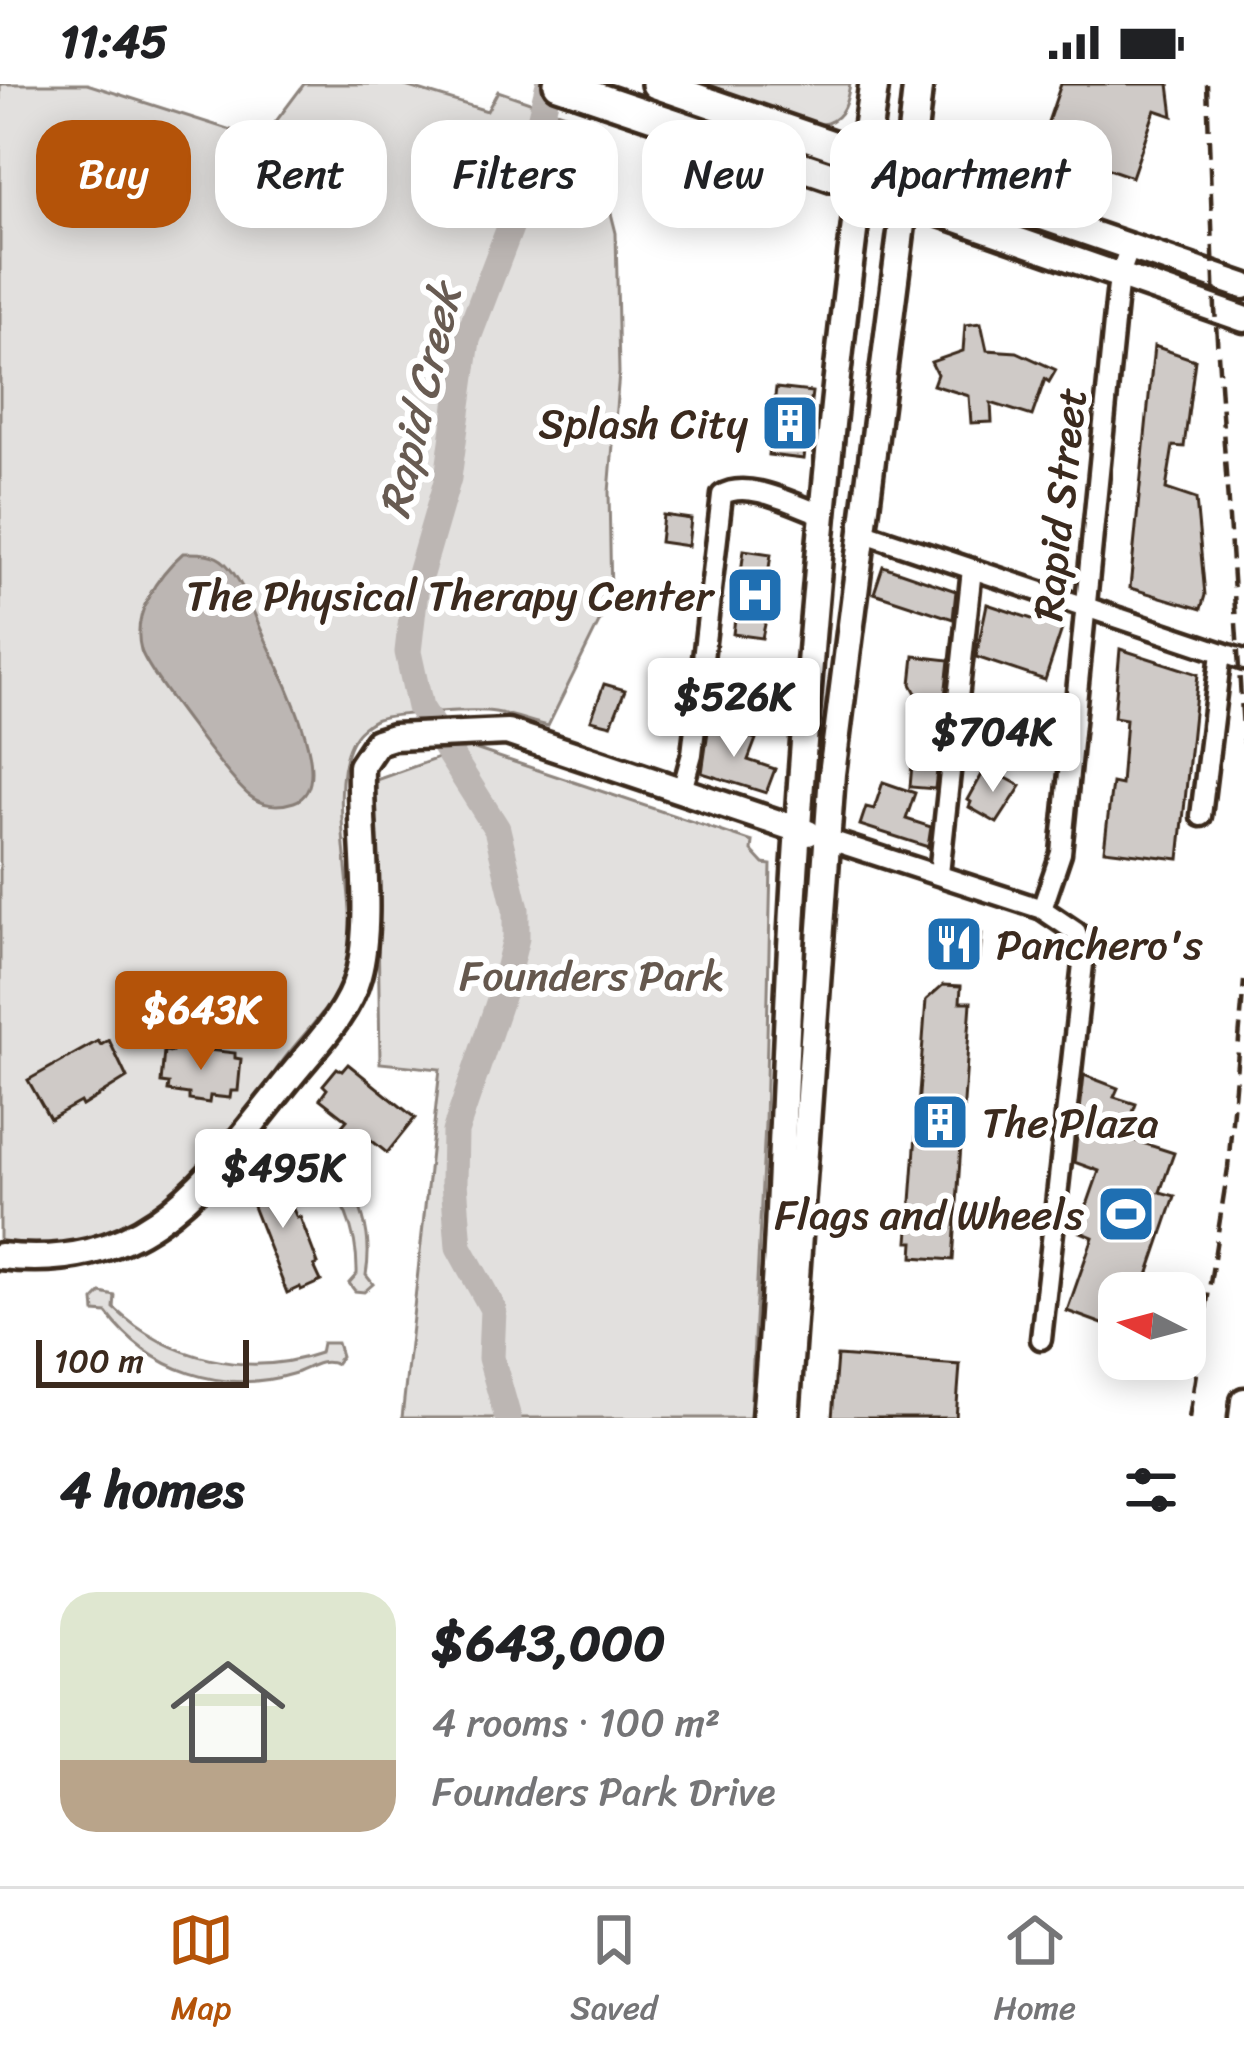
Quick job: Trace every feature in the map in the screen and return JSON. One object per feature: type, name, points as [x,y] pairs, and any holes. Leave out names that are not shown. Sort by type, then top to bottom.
[{"type":"highway","points":[[558,84],[830,175]]},
{"type":"highway","points":[[656,84],[830,143]]},
{"type":"highway","points":[[869,120],[874,84]]},
{"type":"highway","points":[[914,120],[918,84]]},
{"type":"main road","points":[[764,1418],[782,1174],[797,829],[821,514],[854,228]]},
{"type":"main road","points":[[786,1418],[827,839],[901,228]]},
{"type":"main road","points":[[980,228],[1244,319]]},
{"type":"main road","points":[[1075,228],[1244,286]]},
{"type":"main road","points":[[0,1256],[42,1258],[87,1252],[135,1234],[172,1213],[201,1187],[341,1013],[357,981],[363,943],[361,766],[377,742],[393,737],[507,732],[827,839]]},
{"type":"main road","points":[[1242,1418],[1244,1401]]},
{"type":"street","name":"Rapid Street","points":[[1042,909],[1061,853],[1119,277],[1130,247]]},
{"type":"street","points":[[682,790],[692,754],[722,495],[731,489],[746,490],[821,514]]},
{"type":"street","points":[[862,532],[1244,660]]},
{"type":"street","points":[[939,874],[972,569]]},
{"type":"street","points":[[1201,817],[1221,652]]},
{"type":"street","points":[[827,839],[1042,909],[1076,932],[1083,964],[1041,1339]]},
{"type":"green space","points":[[0,84],[87,84],[215,125],[215,228],[387,228],[387,120],[277,120],[304,84],[399,84],[487,111],[498,91],[582,120],[411,120],[411,228],[615,228],[616,233],[619,373],[609,492],[611,598],[548,726],[495,712],[454,711],[386,717],[358,733],[342,779],[350,951],[341,983],[325,1009],[227,1138],[172,1199],[140,1221],[102,1236],[56,1245],[0,1245]]},
{"type":"green space","points":[[697,84],[850,84],[841,113],[827,123],[806,123]]},
{"type":"green space","name":"Founders Park","points":[[469,747],[753,842],[752,851],[771,865],[765,1124],[750,1418],[402,1418],[440,1069],[380,1063],[376,780]]},
{"type":"green space","points":[[309,1141],[344,1179],[358,1204],[366,1231],[366,1275],[373,1284],[364,1292],[355,1291],[349,1283],[357,1274],[357,1258],[340,1201],[313,1165],[307,1160],[298,1163],[292,1148],[297,1142]]},
{"type":"green space","points":[[101,1293],[115,1296],[114,1308],[136,1326],[184,1352],[265,1364],[320,1353],[322,1343],[337,1343],[341,1356],[335,1364],[319,1363],[266,1380],[214,1379],[190,1373],[144,1350],[107,1313],[95,1312],[94,1300]]},
{"type":"shaded area","points":[[183,553],[216,557],[232,571],[281,672],[309,750],[307,791],[294,802],[265,804],[241,787],[173,701],[141,650],[143,609],[164,572]]},
{"type":"building","points":[[1061,84],[1169,84],[1173,116],[1155,110],[1132,177],[1112,170],[1112,120],[1049,120]]},
{"type":"building","points":[[981,323],[987,350],[1017,352],[1056,370],[1049,382],[1045,379],[1032,416],[991,403],[992,422],[971,423],[969,396],[933,385],[937,374],[931,362],[963,351],[965,325]]},
{"type":"building","points":[[1154,346],[1195,360],[1184,447],[1173,446],[1166,489],[1196,499],[1205,595],[1201,609],[1130,588]]},
{"type":"building","name":"Splash City","points":[[776,388],[812,392],[804,459],[768,455]]},
{"type":"building","points":[[663,515],[691,519],[688,546],[660,542]]},
{"type":"building","name":"The Physical Therapy Center","points":[[744,550],[771,554],[767,582],[774,583],[762,638],[733,634]]},
{"type":"building","points":[[883,566],[956,591],[953,619],[874,593]]},
{"type":"building","points":[[987,604],[1062,629],[1045,680],[976,657]]},
{"type":"building","points":[[1120,649],[1198,674],[1179,859],[1104,850],[1112,783],[1121,785],[1126,719],[1114,717]]},
{"type":"building","points":[[914,656],[949,660],[935,789],[910,787],[918,697],[911,684]]},
{"type":"building","points":[[604,684],[625,690],[611,725],[591,720]]},
{"type":"building","points":[[709,724],[756,739],[748,760],[775,769],[766,793],[702,773]]},
{"type":"building","points":[[986,767],[1021,786],[997,823],[969,807],[968,800]]},
{"type":"building","points":[[883,782],[915,793],[906,819],[931,827],[928,847],[860,825],[866,807],[874,809]]},
{"type":"building","name":"Panchero's","points":[[928,931],[982,934],[980,958],[927,955]]},
{"type":"building","name":"The Plaza","points":[[943,985],[961,986],[960,1002],[971,1002],[953,1260],[913,1257],[914,1242],[908,1242],[926,1000]]},
{"type":"building","points":[[109,1040],[127,1078],[50,1119],[28,1080],[98,1041],[101,1045]]},
{"type":"building","points":[[173,1046],[235,1053],[241,1059],[238,1091],[231,1091],[230,1098],[210,1096],[209,1103],[168,1091],[169,1084],[161,1083],[164,1051],[172,1052]]},
{"type":"building","points":[[348,1064],[415,1118],[387,1153],[361,1132],[356,1139],[341,1127],[347,1120],[320,1099],[327,1089],[323,1085],[337,1068],[342,1071]]},
{"type":"building","name":"Flags and Wheels","points":[[1084,1075],[1118,1088],[1114,1097],[1136,1104],[1124,1137],[1174,1153],[1160,1192],[1175,1196],[1149,1272],[1098,1272],[1098,1322],[1067,1311],[1093,1237],[1078,1231],[1099,1171],[1074,1162]]},
{"type":"building","points":[[269,1166],[300,1217],[321,1281],[287,1293],[243,1181]]},
{"type":"building","points":[[837,1356],[960,1365],[956,1418],[832,1418]]},
{"type":"waterway","name":"Rapid Creek","points":[[508,1418],[491,1358],[493,1309],[459,1247],[454,1182],[455,1132],[502,994],[516,938],[516,909],[497,829],[420,707],[408,652],[415,591],[448,478],[467,340],[519,204],[549,84]]},
{"type":"railway","points":[[1207,84],[1215,309],[1244,743]]},
{"type":"railway","points":[[1189,1418],[1228,1168],[1244,981]]},
{"type":"place","name":"Splash City","points":[[790,423]]},
{"type":"place","name":"The Physical Therapy Center","points":[[755,595]]},
{"type":"place","name":"Panchero's","points":[[954,944]]},
{"type":"place","name":"The Plaza","points":[[940,1122]]},
{"type":"place","name":"Flags and Wheels","points":[[1126,1214]]}]
